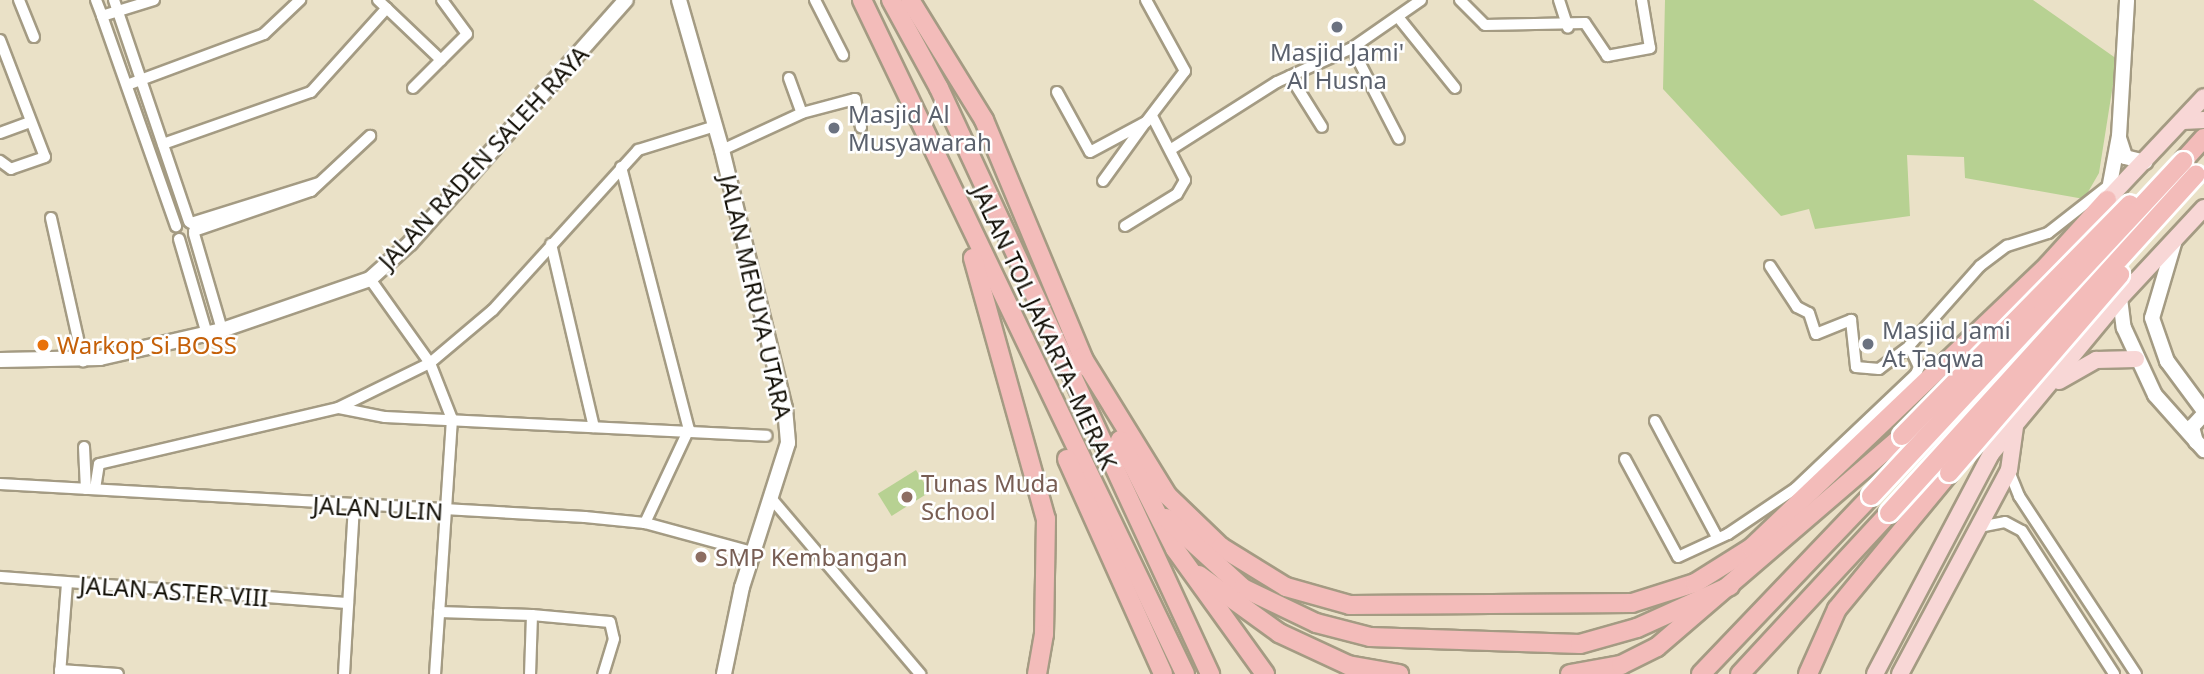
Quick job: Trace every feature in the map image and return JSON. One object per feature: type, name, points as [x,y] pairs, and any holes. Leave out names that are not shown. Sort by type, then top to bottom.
[{"type":"highway","name":"JALAN TOL JAKARTA–MERAK","points":[[862,0],[958,201],[1022,345],[1185,674]]},
{"type":"highway","name":"JALAN TOL JAKARTA–MERAK","points":[[891,0],[939,88],[1119,489],[1210,674]]},
{"type":"highway","points":[[910,0],[984,120],[1083,357],[1175,549],[1265,674]]},
{"type":"highway","points":[[1701,674],[1871,496],[2204,138]]},
{"type":"highway","points":[[1570,674],[1637,659],[1730,586],[1902,436],[2111,220],[2183,161]]},
{"type":"highway","points":[[1808,674],[1837,609],[1949,473],[2145,247],[2200,171]]},
{"type":"highway","points":[[1740,674],[2200,171]]},
{"type":"highway","points":[[1083,357],[1168,496],[1222,547],[1286,587],[1350,605],[1632,603],[1695,583],[1751,548],[2048,265],[2108,193]]},
{"type":"highway","points":[[958,201],[1046,519],[1044,634],[1037,674]]},
{"type":"highway","points":[[1022,345],[1090,515],[1163,674]]},
{"type":"highway","points":[[1146,493],[1192,547],[1243,588],[1316,623],[1370,637],[1580,644],[1637,628],[1730,586]]},
{"type":"highway","points":[[1175,549],[1251,618],[1349,665],[1399,674]]},
{"type":"main road","name":"JALAN RADEN SALEH RAYA","points":[[0,360],[83,361],[207,334],[370,279],[410,243],[626,0]]},
{"type":"main road","name":"JALAN MERUYA UTARA","points":[[679,0],[722,150],[785,408],[787,451],[752,552],[724,674]]},
{"type":"main road","points":[[2127,0],[2119,136],[2108,193],[2120,298],[2136,359],[2155,395],[2200,447]]},
{"type":"main road","points":[[2108,193],[2145,162],[2203,103]]},
{"type":"main road","points":[[2183,121],[2204,120]]},
{"type":"main road","points":[[2119,136],[2125,157],[2145,162]]},
{"type":"main road","points":[[1875,674],[1991,454],[2120,298],[2204,208]]},
{"type":"main road","points":[[2175,239],[2152,318],[2166,361],[2204,412],[2192,427],[2200,447]]},
{"type":"main road","points":[[2116,271],[2140,276]]},
{"type":"main road","points":[[2045,390],[2096,360],[2136,359]]},
{"type":"main road","points":[[1900,674],[1974,529],[2009,470],[2015,427]]},
{"type":"street","points":[[19,0],[34,37]]},
{"type":"street","points":[[96,0],[176,226],[207,334]]},
{"type":"street","points":[[114,0],[192,228],[222,330]]},
{"type":"street","points":[[102,16],[154,0]]},
{"type":"street","points":[[127,85],[264,34],[300,0]]},
{"type":"street","points":[[378,0],[441,60]]},
{"type":"street","points":[[413,88],[468,31],[442,0]]},
{"type":"street","points":[[815,0],[843,55]]},
{"type":"street","points":[[1103,181],[1185,71],[1146,0]]},
{"type":"street","points":[[1173,148],[1290,76],[1352,48],[1421,0]]},
{"type":"street","points":[[1460,0],[1485,25],[1535,20],[1568,28],[1585,23],[1606,56],[1650,48],[1642,0]]},
{"type":"street","points":[[1559,0],[1568,28]]},
{"type":"street","points":[[163,144],[311,92],[387,8]]},
{"type":"street","points":[[1398,16],[1455,89]]},
{"type":"street","points":[[0,40],[45,158],[11,169],[0,161]]},
{"type":"street","points":[[1352,48],[1399,139]]},
{"type":"street","points":[[1290,76],[1322,127]]},
{"type":"street","points":[[789,78],[802,113]]},
{"type":"street","points":[[1057,92],[1090,152],[1149,119]]},
{"type":"street","points":[[722,150],[802,113],[855,99],[861,127]]},
{"type":"street","points":[[1125,226],[1183,185],[1173,148],[1149,119]]},
{"type":"street","points":[[0,133],[30,122]]},
{"type":"street","points":[[90,489],[99,464],[338,408],[430,363],[493,310],[621,167],[646,145],[715,126]]},
{"type":"street","points":[[179,239],[192,228],[319,183],[370,136]]},
{"type":"street","points":[[621,167],[689,429],[645,523]]},
{"type":"street","points":[[1770,266],[1797,307],[1809,313],[1816,334],[1851,320],[1859,368],[1888,365],[1909,346],[1980,266],[2007,246],[2048,233],[2108,193]]},
{"type":"street","points":[[51,218],[83,361]]},
{"type":"street","points":[[176,226],[192,228]]},
{"type":"street","points":[[551,244],[594,427]]},
{"type":"street","points":[[370,279],[430,363],[452,419],[435,674]]},
{"type":"street","points":[[1625,459],[1676,557],[1780,501],[1916,374],[1919,366],[1909,346]]},
{"type":"street","points":[[338,408],[452,419],[689,429],[767,436]]},
{"type":"street","points":[[1655,421],[1717,537]]},
{"type":"street","points":[[84,447],[90,489]]},
{"type":"street","points":[[2009,470],[2019,496],[2136,674]]},
{"type":"street","name":"JALAN ULIN","points":[[0,484],[645,523],[752,552]]},
{"type":"street","points":[[771,498],[920,674]]},
{"type":"street","points":[[344,674],[354,507]]},
{"type":"street","points":[[1974,529],[1996,522],[2022,531],[2115,674]]},
{"type":"street","name":"JALAN ASTER VIII","points":[[0,577],[348,603]]},
{"type":"street","points":[[66,583],[60,672],[118,674]]},
{"type":"street","points":[[439,612],[532,615],[610,622],[614,639],[603,674]]},
{"type":"street","points":[[530,674],[532,615]]},
{"type":"green space","points":[[1665,0],[2033,0],[2117,59],[2099,173],[2084,199],[1965,178],[1964,157],[1907,155],[1910,216],[1815,229],[1809,209],[1781,216],[1663,89]]},
{"type":"green space","points":[[916,470],[930,492],[892,516],[878,494]]},
{"type":"place","name":"Masjid Jami' Al Husna","points":[[1337,27]]},
{"type":"place","name":"Masjid Al Musyawarah","points":[[834,128]]},
{"type":"place","name":"Masjid Jami At Taqwa","points":[[1868,344]]},
{"type":"place","name":"Warkop Si BOSS","points":[[43,345]]},
{"type":"place","name":"Tunas Muda School","points":[[907,497]]},
{"type":"place","name":"SMP Kembangan","points":[[701,557]]}]
